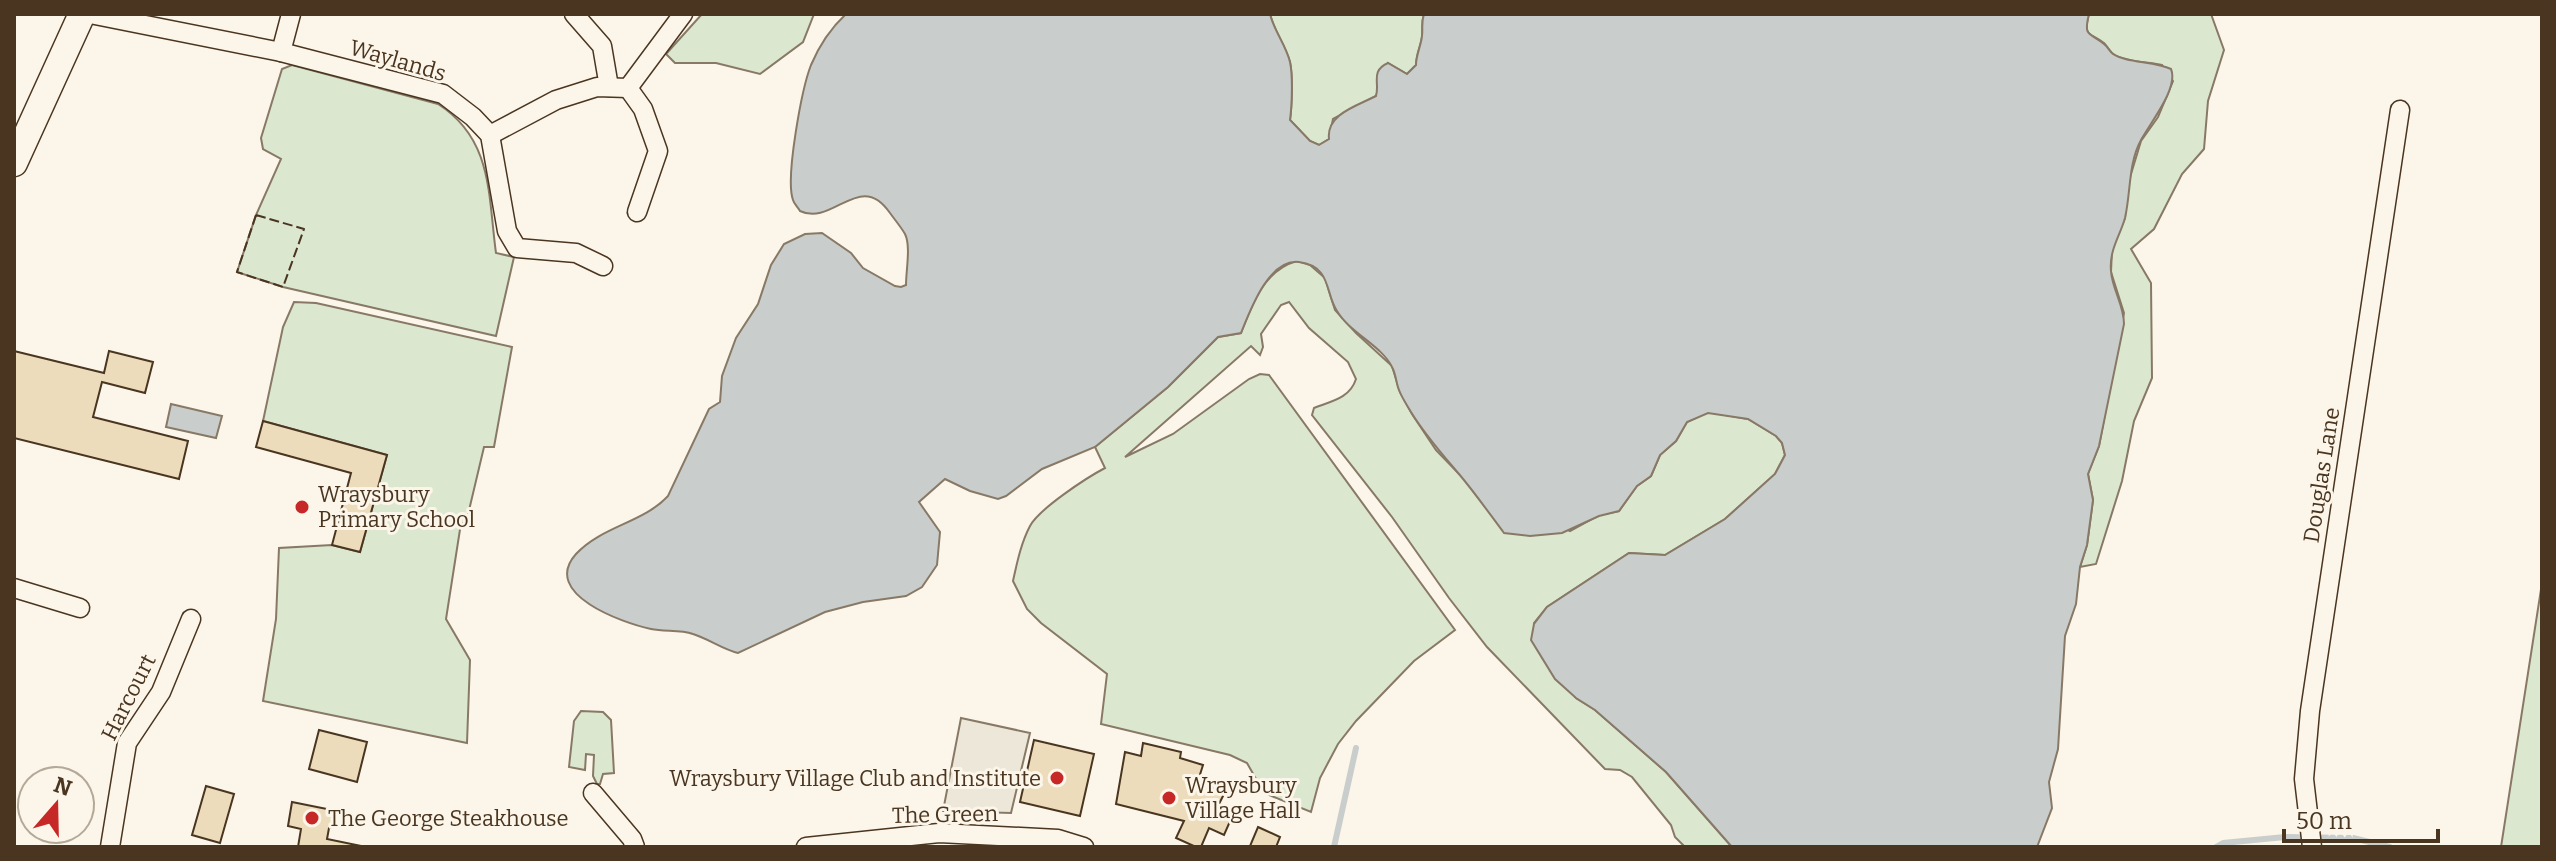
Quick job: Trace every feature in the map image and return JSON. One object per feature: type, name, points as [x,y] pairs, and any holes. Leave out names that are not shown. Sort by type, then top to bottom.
[{"type":"main road","points":[[14,163],[82,14]]},
{"type":"street","name":"Waylands","points":[[90,14],[281,52],[443,94],[490,135]]},
{"type":"street","points":[[281,52],[291,14]]},
{"type":"street","points":[[574,14],[602,46],[609,87]]},
{"type":"street","points":[[628,88],[683,14]]},
{"type":"street","points":[[603,266],[576,253],[517,248],[507,231],[490,135],[556,100],[597,87],[628,88]]},
{"type":"street","points":[[628,88],[643,109],[658,151],[637,212]]},
{"type":"street","name":"Douglas Lane","points":[[2312,847],[2304,779],[2310,711],[2400,110]]},
{"type":"street","points":[[14,588],[80,608]]},
{"type":"street","name":"Harcourt","points":[[110,847],[127,743],[161,692],[191,619]]},
{"type":"street","points":[[593,793],[632,839],[635,847]]},
{"type":"street","name":"The Green","points":[[806,847],[939,833],[1058,839],[1084,847]]},
{"type":"green space","points":[[702,14],[814,14],[803,42],[760,74],[716,63],[675,63],[666,54]]},
{"type":"green space","points":[[1270,14],[1424,14],[1416,65],[1407,74],[1388,63],[1376,96],[1333,119],[1329,139],[1319,145],[1310,141],[1290,120],[1290,62]]},
{"type":"green space","points":[[2089,14],[2211,14],[2224,50],[2208,101],[2204,149],[2182,174],[2154,229],[2131,249],[2151,283],[2152,378],[2134,421],[2122,481],[2096,564],[2080,567],[2087,545],[2093,500],[2088,474],[2099,446],[2124,313],[2111,272],[2112,249],[2125,218],[2128,184],[2141,141],[2158,117],[2173,81],[2162,65],[2129,60],[2112,53],[2087,30]]},
{"type":"green space","points":[[292,65],[438,104],[456,118],[469,134],[485,170],[496,253],[514,257],[496,336],[283,287],[237,272],[256,215],[281,159],[263,149],[261,138],[282,69]]},
{"type":"green space","points":[[1297,261],[1310,265],[1325,278],[1335,310],[1392,366],[1400,392],[1412,414],[1436,450],[1460,475],[1570,531],[1599,515],[1619,511],[1637,486],[1651,476],[1660,455],[1676,441],[1687,422],[1708,412],[1748,419],[1782,443],[1785,455],[1775,474],[1725,519],[1665,555],[1629,553],[1547,607],[1534,623],[1576,698],[1595,710],[1666,772],[1732,847],[1685,847],[1632,777],[1620,770],[1605,769],[1487,647],[1392,517],[1312,415],[1314,408],[1345,395],[1356,379],[1348,362],[1309,328],[1289,302],[1281,305],[1261,334],[1263,347],[1260,355],[1251,346],[1125,457],[1173,434],[1249,379],[1260,374],[1269,375],[1455,630],[1414,661],[1356,721],[1338,744],[1320,778],[1311,812],[1264,793],[1247,763],[1230,755],[1101,724],[1107,674],[1041,623],[1027,609],[1013,581],[1027,533],[1035,519],[1053,503],[1105,468],[1095,447],[1168,387],[1218,337],[1241,333],[1255,300],[1268,280],[1286,265]]},
{"type":"green space","points":[[294,302],[316,303],[512,347],[494,447],[484,447],[466,523],[461,523],[446,619],[470,660],[467,743],[263,701],[276,619],[279,548],[332,545],[360,552],[387,455],[263,421],[283,327]]},
{"type":"green space","points":[[2542,583],[2542,847],[2501,847]]},
{"type":"green space","points":[[581,711],[603,712],[611,720],[614,773],[603,774],[600,784],[593,776],[594,755],[586,754],[585,770],[569,767],[574,721]]},
{"type":"shaded area","points":[[846,14],[1270,14],[1290,62],[1290,120],[1310,141],[1319,145],[1329,139],[1329,130],[1338,117],[1376,96],[1377,74],[1382,66],[1388,63],[1407,74],[1416,65],[1424,14],[2089,14],[2087,31],[2113,54],[2171,69],[2171,86],[2137,149],[2125,218],[2112,256],[2112,278],[2124,324],[2099,446],[2088,474],[2093,500],[2076,604],[2065,636],[2058,749],[2049,782],[2052,808],[2037,847],[1732,847],[1666,772],[1555,679],[1531,640],[1534,624],[1547,607],[1629,553],[1665,555],[1725,519],[1775,474],[1785,455],[1782,443],[1748,419],[1708,413],[1687,422],[1676,441],[1660,455],[1651,476],[1637,486],[1619,511],[1599,516],[1562,533],[1530,536],[1504,533],[1416,420],[1387,359],[1343,319],[1317,269],[1299,262],[1288,263],[1270,277],[1255,300],[1241,333],[1218,337],[1168,387],[1095,447],[1042,469],[998,499],[970,491],[945,479],[919,502],[940,532],[937,565],[922,587],[906,596],[863,602],[825,612],[738,653],[688,632],[638,626],[590,604],[577,594],[569,582],[568,568],[586,545],[647,513],[668,496],[709,409],[720,402],[722,376],[736,338],[758,304],[771,265],[784,244],[805,234],[822,233],[851,253],[863,268],[895,286],[906,285],[907,239],[879,201],[868,196],[857,197],[812,214],[800,211],[793,200],[793,154],[807,77],[822,44]]},
{"type":"shaded area","points":[[171,404],[222,416],[216,438],[166,427]]},
{"type":"shaded area","points":[[961,718],[1030,733],[1011,813],[943,811]]},
{"type":"building","points":[[14,351],[104,373],[109,351],[153,362],[145,393],[102,382],[93,417],[188,441],[179,479],[14,438]]},
{"type":"building","points":[[263,421],[387,455],[360,552],[332,545],[351,473],[256,447]]},
{"type":"building","points":[[319,730],[367,742],[357,782],[309,769]]},
{"type":"building","name":"Wraysbury Village Club and Institute","points":[[1034,740],[1094,754],[1080,816],[1020,802]]},
{"type":"building","name":"Wraysbury Village Hall","points":[[1143,743],[1181,752],[1180,758],[1203,765],[1198,781],[1225,792],[1219,804],[1235,810],[1224,835],[1209,828],[1201,847],[1196,847],[1176,838],[1184,821],[1116,804],[1125,752],[1141,756]]},
{"type":"building","points":[[206,786],[234,794],[220,843],[192,835]]},
{"type":"building","name":"The George Steakhouse","points":[[292,802],[337,811],[334,828],[329,828],[327,839],[366,847],[298,847],[301,829],[288,826]]},
{"type":"building","points":[[1258,827],[1280,837],[1276,847],[1250,846]]},
{"type":"waterway","points":[[1334,847],[1356,748]]},
{"type":"waterway","points":[[2216,847],[2223,843],[2285,837],[2353,838],[2390,847]]},
{"type":"fence","points":[[256,215],[304,229],[283,287],[237,272],[256,215]]},
{"type":"place","name":"Wraysbury Primary School","points":[[302,507]]},
{"type":"place","name":"Wraysbury Village Club and Institute","points":[[1057,778]]},
{"type":"place","name":"Wraysbury Village Hall","points":[[1169,798]]},
{"type":"place","name":"The George Steakhouse","points":[[312,818]]}]
